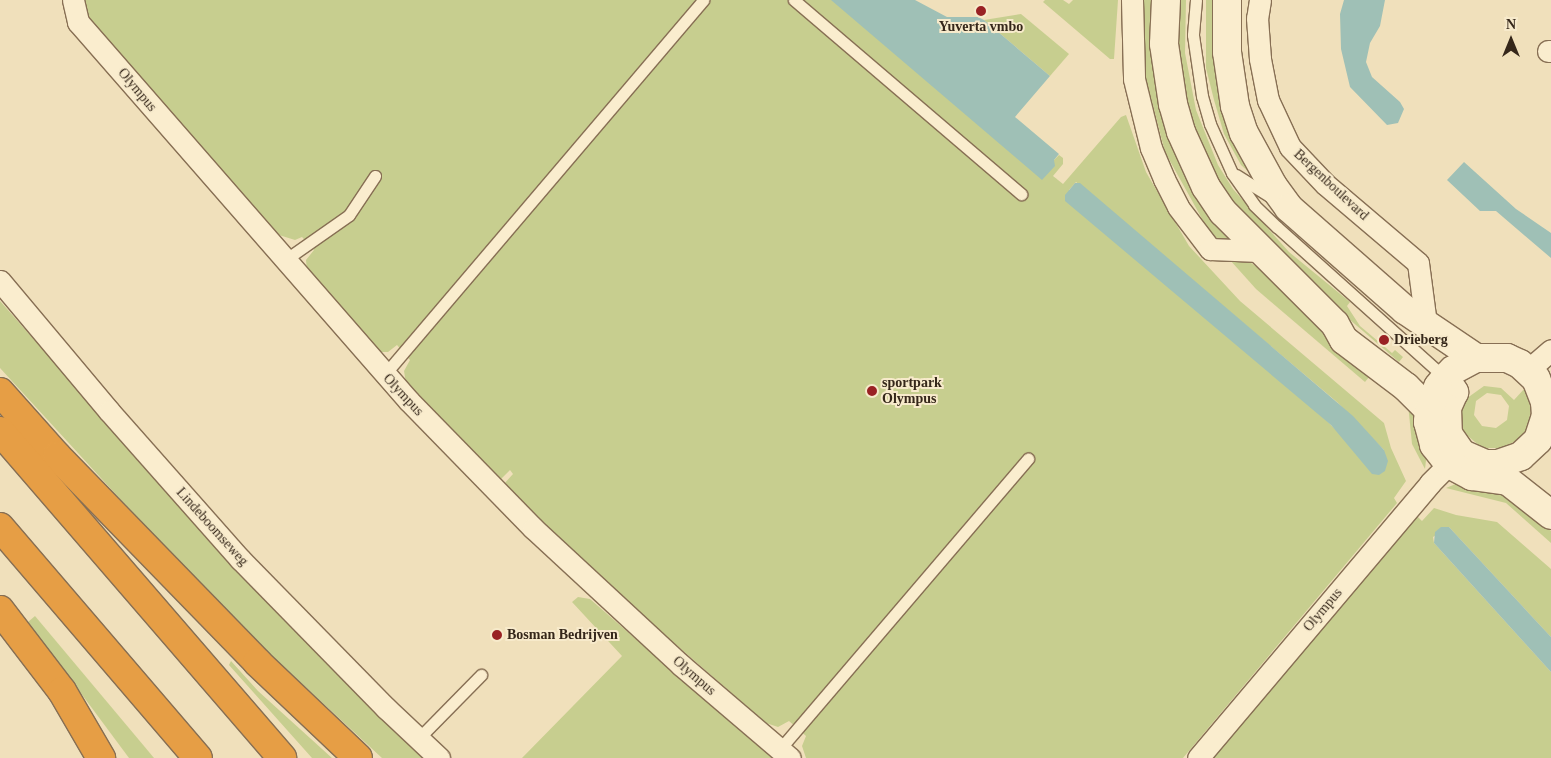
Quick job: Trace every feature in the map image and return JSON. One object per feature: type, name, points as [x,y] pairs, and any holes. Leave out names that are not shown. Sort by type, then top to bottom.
[{"type":"highway","points":[[0,392],[57,456],[257,662],[358,758]]},
{"type":"highway","points":[[0,431],[282,758]]},
{"type":"highway","points":[[0,527],[198,758]]},
{"type":"highway","points":[[0,610],[62,691],[101,758]]},
{"type":"main road","points":[[1166,0],[1167,74],[1181,132],[1192,160],[1222,212],[1259,251],[1335,324],[1353,331],[1441,397]]},
{"type":"main road","points":[[1227,0],[1227,52],[1235,106],[1258,161],[1289,208],[1426,324],[1476,358],[1507,358],[1528,370],[1541,387],[1545,431],[1521,456],[1504,470]]},
{"type":"main road","points":[[1476,358],[1441,397],[1429,434],[1456,459],[1485,464],[1504,470],[1551,499]]},
{"type":"main road","points":[[1441,397],[1472,376],[1483,374],[1513,376],[1528,370]]},
{"type":"main road","points":[[1504,470],[1508,481],[1551,514]]},
{"type":"street","name":"Olympus","points":[[73,0],[78,22],[385,374],[532,528],[681,665],[785,754]]},
{"type":"street","points":[[1132,0],[1130,30],[1134,79],[1151,148],[1178,207],[1210,249],[1259,251]]},
{"type":"street","name":"Bergenboulevard","points":[[1260,0],[1257,18],[1260,59],[1268,100],[1290,147],[1325,184],[1418,263],[1426,324]]},
{"type":"street","name":"Lindeboomseweg","points":[[0,281],[109,412],[240,559],[439,758]]},
{"type":"street","points":[[1528,370],[1551,350]]},
{"type":"street","name":"Olympus","points":[[1198,758],[1430,483],[1456,459]]},
{"type":"lane","points":[[385,374],[703,0]]},
{"type":"lane","points":[[794,0],[1022,194]]},
{"type":"lane","points":[[1196,0],[1193,35],[1202,96],[1210,124],[1232,173],[1254,205],[1441,397]]},
{"type":"lane","points":[[1232,173],[1289,208]]},
{"type":"lane","points":[[285,260],[349,215],[375,176]]},
{"type":"lane","name":"Olympus","points":[[785,754],[1028,459]]},
{"type":"lane","points":[[418,739],[481,675]]},
{"type":"green space","name":"sportpark Olympus","points":[[82,0],[847,0],[1054,160],[1059,155],[1063,158],[1063,164],[1053,176],[1063,184],[1121,117],[1126,115],[1146,172],[1189,246],[1240,301],[1384,423],[1391,448],[1406,481],[1394,498],[1397,503],[1183,758],[806,758],[802,746],[806,736],[789,721],[778,727],[766,723],[559,540],[504,484],[513,474],[510,470],[500,480],[406,383],[404,371],[410,360],[397,345],[388,352],[378,352],[307,271],[306,260],[314,250],[302,237],[295,240],[279,235],[87,18]],"holes":[[[1076,182],[1337,402],[1384,450],[1359,454],[1328,422],[1069,190]]]},
{"type":"green space","points":[[1045,0],[1063,0],[1069,4],[1073,0],[1118,0],[1114,59],[1110,59],[1043,2]]},
{"type":"green space","points":[[1143,0],[1160,0],[1158,45],[1237,240],[1217,242],[1202,230],[1206,226],[1165,152],[1144,71]]},
{"type":"green space","points":[[1172,0],[1186,0],[1185,53],[1196,110],[1218,165],[1233,189],[1289,252],[1350,302],[1347,306],[1360,326],[1392,353],[1395,350],[1403,357],[1399,362],[1243,228],[1187,130]]},
{"type":"green space","points":[[1206,0],[1223,0],[1262,184],[1241,165],[1224,134],[1206,68]]},
{"type":"green space","points":[[1021,14],[1069,54],[1050,76],[984,20]]},
{"type":"green space","points":[[1230,260],[1251,263],[1267,274],[1374,371],[1365,382],[1256,289]]},
{"type":"green space","points":[[0,301],[233,565],[304,640],[426,758],[382,758],[244,630],[122,501],[0,368]]},
{"type":"green space","points":[[1484,386],[1501,388],[1514,400],[1525,388],[1531,403],[1529,426],[1522,437],[1503,448],[1482,448],[1461,430],[1458,418],[1463,401]],"holes":[[[1487,393],[1501,395],[1509,406],[1507,420],[1496,428],[1482,426],[1474,415],[1476,401]]]},
{"type":"green space","points":[[1408,404],[1411,404],[1427,452],[1425,469],[1412,444]]},
{"type":"green space","points":[[1458,483],[1519,498],[1551,531],[1551,543],[1506,503],[1446,488]]},
{"type":"green space","points":[[1434,508],[1456,515],[1497,522],[1551,569],[1551,637],[1449,527],[1433,537],[1434,543],[1551,672],[1551,758],[1211,758],[1412,521],[1417,516],[1422,521]]},
{"type":"green space","points":[[578,597],[590,599],[772,758],[522,758],[622,656],[572,602]]},
{"type":"green space","points":[[35,616],[154,758],[129,758],[28,622]]},
{"type":"green space","points":[[231,661],[258,691],[332,758],[312,758],[229,665]]},
{"type":"water","points":[[831,0],[915,0],[947,17],[978,17],[984,20],[1050,76],[1015,117],[1059,154],[1054,160],[1055,166],[1042,180]]},
{"type":"water","points":[[1344,0],[1385,0],[1380,26],[1370,43],[1366,62],[1372,77],[1400,102],[1404,109],[1398,123],[1387,125],[1350,87],[1341,49],[1340,14]]},
{"type":"water","points":[[1464,162],[1516,209],[1551,233],[1551,258],[1496,211],[1480,211],[1447,180]]},
{"type":"water","points":[[1075,183],[1080,183],[1353,416],[1384,450],[1388,461],[1385,471],[1379,475],[1372,474],[1331,425],[1065,201],[1065,195]]},
{"type":"water","points":[[1441,527],[1449,527],[1551,637],[1551,672],[1434,543],[1435,532]]},
{"type":"place","name":"Yuverta vmbo","points":[[981,11]]},
{"type":"place","name":"Drieberg","points":[[1384,340]]},
{"type":"place","name":"sportpark Olympus","points":[[872,391]]},
{"type":"place","name":"Bosman Bedrijven","points":[[497,635]]}]
